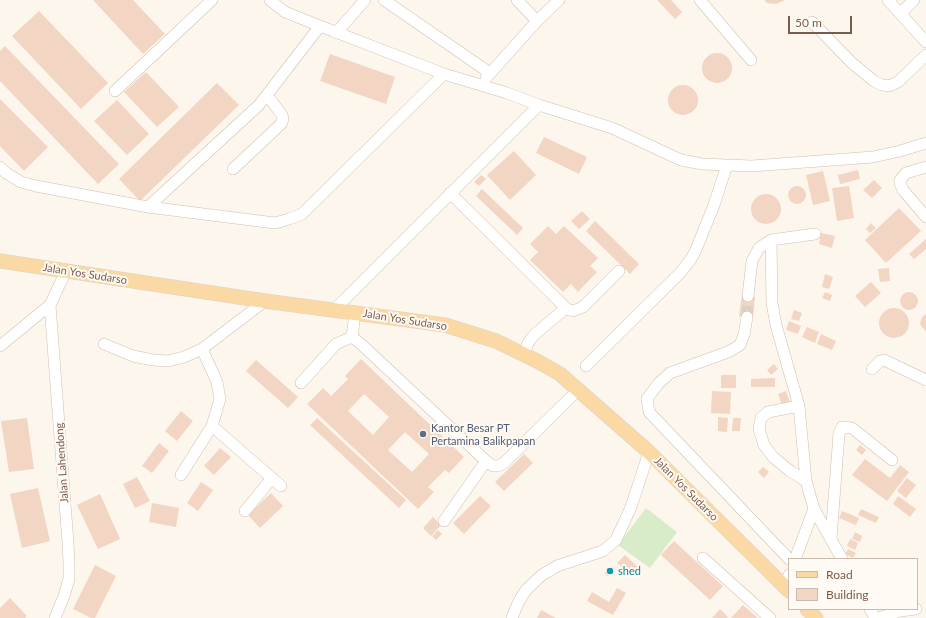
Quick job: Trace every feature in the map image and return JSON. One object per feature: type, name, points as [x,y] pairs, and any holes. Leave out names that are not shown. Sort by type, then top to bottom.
[{"type":"main road","name":"Jalan Yos Sudarso","points":[[0,261],[265,301],[445,325],[496,341],[560,374],[577,391],[649,452],[788,584]]},
{"type":"main road","points":[[808,610],[816,618]]},
{"type":"street","points":[[115,91],[212,0]]},
{"type":"street","points":[[270,0],[285,12],[336,33],[444,74],[507,92],[539,105],[612,128],[681,160],[702,164],[752,166],[873,156],[900,151],[926,143]]},
{"type":"street","points":[[336,33],[365,0]]},
{"type":"street","points":[[384,0],[490,73]]},
{"type":"street","points":[[480,84],[559,0]]},
{"type":"street","points":[[700,0],[751,60]]},
{"type":"street","points":[[888,0],[926,42]]},
{"type":"street","points":[[901,13],[914,0]]},
{"type":"street","points":[[522,2],[538,21]]},
{"type":"street","points":[[812,22],[852,63],[874,81],[882,85],[889,86],[898,82],[926,55]]},
{"type":"street","points":[[148,207],[259,105],[320,26]]},
{"type":"street","points":[[0,167],[6,173],[21,182],[36,186],[148,207],[275,223],[302,214],[444,74]]},
{"type":"street","points":[[233,170],[281,124],[283,119],[282,115],[267,95]]},
{"type":"street","points":[[334,310],[539,105]]},
{"type":"street","points":[[586,366],[680,273],[691,259],[714,205],[727,165]]},
{"type":"street","points":[[926,167],[906,173],[900,180],[903,190],[926,217]]},
{"type":"street","points":[[450,193],[566,308],[573,311],[583,307],[619,271]]},
{"type":"street","points":[[748,296],[752,261],[759,248],[771,240],[815,234]]},
{"type":"street","points":[[771,240],[772,303],[776,325],[799,406],[806,481],[814,509],[841,558]]},
{"type":"street","points":[[0,346],[5,336],[50,305],[66,271]]},
{"type":"street","points":[[104,344],[134,356],[152,360],[168,361],[184,357],[202,349],[265,301]]},
{"type":"street","name":"Jalan Lahendong","points":[[50,305],[69,557],[69,580],[55,618]]},
{"type":"street","points":[[524,355],[528,343],[534,335],[566,308]]},
{"type":"street","points":[[352,337],[355,313]]},
{"type":"street","points":[[747,317],[744,335],[740,344],[728,352],[670,373],[658,384],[647,399],[649,412],[788,558]]},
{"type":"street","points":[[301,383],[336,344],[352,337]]},
{"type":"street","points":[[352,337],[493,466],[498,466],[504,463],[577,391]]},
{"type":"street","points":[[181,475],[212,426],[220,399],[217,382],[202,349]]},
{"type":"street","points":[[872,368],[880,360],[884,360],[926,380]]},
{"type":"street","points":[[799,406],[768,412],[761,418],[759,429],[764,445],[773,456],[790,471],[806,481]]},
{"type":"street","points":[[212,426],[281,486]]},
{"type":"street","points":[[831,538],[839,434],[842,427],[852,428],[892,460]]},
{"type":"street","points":[[512,618],[518,603],[526,590],[542,575],[556,566],[603,551],[616,540],[631,508],[649,452]]},
{"type":"street","points":[[444,521],[486,461]]},
{"type":"street","points":[[245,510],[272,478]]},
{"type":"street","points":[[795,558],[814,509]]},
{"type":"street","points":[[703,558],[770,618]]},
{"type":"street","points":[[879,618],[908,610]]},
{"type":"green space","points":[[646,508],[677,532],[650,568],[618,545]]},
{"type":"building","points":[[93,0],[133,0],[165,34],[143,54]]},
{"type":"building","points":[[657,0],[671,0],[682,12],[675,19]]},
{"type":"building","points":[[764,0],[785,0],[776,4],[767,3]]},
{"type":"building","points":[[39,11],[108,83],[81,109],[12,36]]},
{"type":"building","points":[[5,46],[119,164],[98,184],[0,81],[0,51]]},
{"type":"building","points":[[717,53],[723,54],[731,62],[731,74],[723,82],[717,83],[711,82],[703,74],[702,68],[703,62],[711,54]]},
{"type":"building","points":[[330,54],[395,77],[386,104],[320,81]]},
{"type":"building","points":[[146,72],[179,107],[157,127],[124,92]]},
{"type":"building","points":[[217,83],[239,105],[140,201],[119,179]]},
{"type":"building","points":[[683,85],[694,89],[698,100],[694,111],[683,115],[672,111],[668,100],[672,89]]},
{"type":"building","points":[[0,99],[48,147],[24,171],[0,146]]},
{"type":"building","points":[[117,100],[149,134],[127,155],[94,121]]},
{"type":"building","points":[[544,137],[587,157],[579,174],[536,153]]},
{"type":"building","points":[[514,151],[536,175],[510,200],[487,175]]},
{"type":"building","points":[[858,170],[860,179],[840,184],[838,175]]},
{"type":"building","points":[[823,171],[830,201],[813,205],[806,175]]},
{"type":"building","points":[[481,175],[486,179],[479,186],[474,182]]},
{"type":"building","points":[[874,180],[882,188],[872,198],[863,190]]},
{"type":"building","points":[[793,186],[801,186],[806,191],[804,202],[801,204],[793,204],[788,199],[788,191]]},
{"type":"building","points":[[849,186],[854,218],[837,221],[832,188]]},
{"type":"building","points":[[482,189],[523,228],[517,235],[476,196]]},
{"type":"building","points":[[766,194],[772,195],[780,203],[780,215],[772,223],[766,224],[760,223],[752,215],[751,209],[752,203],[760,195]]},
{"type":"building","points":[[899,208],[921,231],[886,263],[865,240]]},
{"type":"building","points":[[582,211],[590,219],[579,229],[571,221]]},
{"type":"building","points":[[595,221],[639,264],[630,274],[586,231]]},
{"type":"building","points":[[871,223],[876,228],[870,233],[866,229]]},
{"type":"building","points":[[548,226],[556,234],[564,226],[598,258],[590,266],[597,272],[578,292],[571,284],[563,292],[530,260],[538,252],[530,244]]},
{"type":"building","points":[[821,233],[835,236],[832,248],[819,244]]},
{"type":"building","points":[[926,239],[926,249],[914,259],[909,254]]},
{"type":"building","points":[[889,268],[890,281],[880,282],[878,269]]},
{"type":"building","points":[[825,274],[833,277],[829,289],[822,287]]},
{"type":"building","points":[[871,282],[881,293],[865,307],[855,296]]},
{"type":"building","points":[[825,292],[832,295],[830,301],[822,298]]},
{"type":"building","points":[[905,292],[913,292],[918,297],[916,308],[913,310],[905,310],[900,305],[900,297]]},
{"type":"building","points":[[742,295],[755,297],[753,318],[739,316]]},
{"type":"building","points":[[894,308],[900,309],[908,317],[908,329],[900,337],[894,338],[888,337],[880,329],[879,323],[880,317],[888,309]]},
{"type":"building","points":[[794,310],[802,313],[799,321],[791,319]]},
{"type":"building","points":[[926,314],[926,331],[920,324],[922,317]]},
{"type":"building","points":[[789,321],[801,326],[798,334],[786,330]]},
{"type":"building","points":[[807,327],[819,332],[815,343],[802,337]]},
{"type":"building","points":[[821,334],[836,341],[832,350],[817,344]]},
{"type":"building","name":"Kantor Besar PT Pertamina Balikpapan","points":[[361,359],[464,457],[449,473],[445,470],[428,487],[434,492],[418,509],[307,404],[323,388],[331,396],[348,379],[345,376]],"holes":[[[364,394],[389,417],[373,435],[348,411]],[[405,432],[429,454],[412,472],[388,450]]]},
{"type":"building","points":[[256,360],[298,397],[288,408],[246,371]]},
{"type":"building","points":[[774,364],[778,369],[771,375],[767,370]]},
{"type":"building","points":[[721,375],[736,375],[736,388],[721,388]]},
{"type":"building","points":[[775,378],[775,387],[751,387],[751,379]]},
{"type":"building","points":[[712,391],[731,392],[730,414],[711,413]]},
{"type":"building","points":[[786,391],[790,402],[782,405],[778,394]]},
{"type":"building","points":[[181,411],[193,421],[177,441],[165,431]]},
{"type":"building","points":[[718,417],[728,418],[727,432],[718,431]]},
{"type":"building","points":[[27,418],[34,469],[9,472],[1,421]]},
{"type":"building","points":[[317,418],[406,500],[399,508],[310,425]]},
{"type":"building","points":[[733,418],[741,418],[740,431],[732,431]]},
{"type":"building","points":[[159,443],[169,451],[152,473],[142,466]]},
{"type":"building","points":[[860,445],[866,450],[862,455],[856,450]]},
{"type":"building","points":[[220,448],[231,457],[214,475],[204,466]]},
{"type":"building","points":[[524,454],[533,463],[504,491],[495,482]]},
{"type":"building","points":[[865,459],[890,478],[900,465],[909,472],[887,501],[852,475]]},
{"type":"building","points":[[763,467],[769,472],[764,478],[758,472]]},
{"type":"building","points":[[137,477],[150,501],[135,508],[123,484]]},
{"type":"building","points":[[907,478],[916,485],[906,498],[897,491]]},
{"type":"building","points":[[201,482],[213,490],[198,511],[187,503]]},
{"type":"building","points":[[38,488],[50,541],[22,548],[10,494]]},
{"type":"building","points":[[271,493],[283,506],[260,528],[248,515]]},
{"type":"building","points":[[100,494],[120,539],[98,549],[77,505]]},
{"type":"building","points":[[480,496],[491,506],[464,534],[453,523]]},
{"type":"building","points":[[898,496],[916,509],[910,517],[893,504]]},
{"type":"building","points":[[152,503],[179,508],[176,527],[149,522]]},
{"type":"building","points":[[861,509],[879,517],[876,523],[858,515]]},
{"type":"building","points":[[842,511],[859,518],[856,525],[839,518]]},
{"type":"building","points":[[433,517],[441,525],[431,536],[423,528]]},
{"type":"building","points":[[438,530],[442,534],[436,540],[432,536]]},
{"type":"building","points":[[855,532],[862,536],[860,542],[852,539]]},
{"type":"building","points":[[850,539],[858,543],[855,550],[847,546]]},
{"type":"building","points":[[674,541],[723,586],[710,600],[661,555]]},
{"type":"building","points":[[848,549],[856,553],[853,558],[845,554]]},
{"type":"building","points":[[625,555],[638,567],[631,575],[617,563]]},
{"type":"building","points":[[95,565],[116,576],[95,618],[91,618],[73,609]]},
{"type":"building","name":"shed","points":[[612,566],[615,569],[608,577],[604,573]]},
{"type":"building","points":[[617,588],[626,593],[613,615],[587,601],[592,592],[609,602]]},
{"type":"building","points":[[10,598],[27,616],[25,618],[0,618],[0,608]]},
{"type":"building","points":[[743,605],[758,618],[731,618]]},
{"type":"building","points":[[720,609],[728,617],[712,618]]},
{"type":"building","points":[[541,610],[556,618],[537,618]]},
{"type":"tunnel","points":[[747,317],[748,296]]},
{"type":"place","name":"Kantor Besar PT Pertamina Balikpapan","points":[[423,434]]},
{"type":"place","name":"shed","points":[[610,571]]}]
